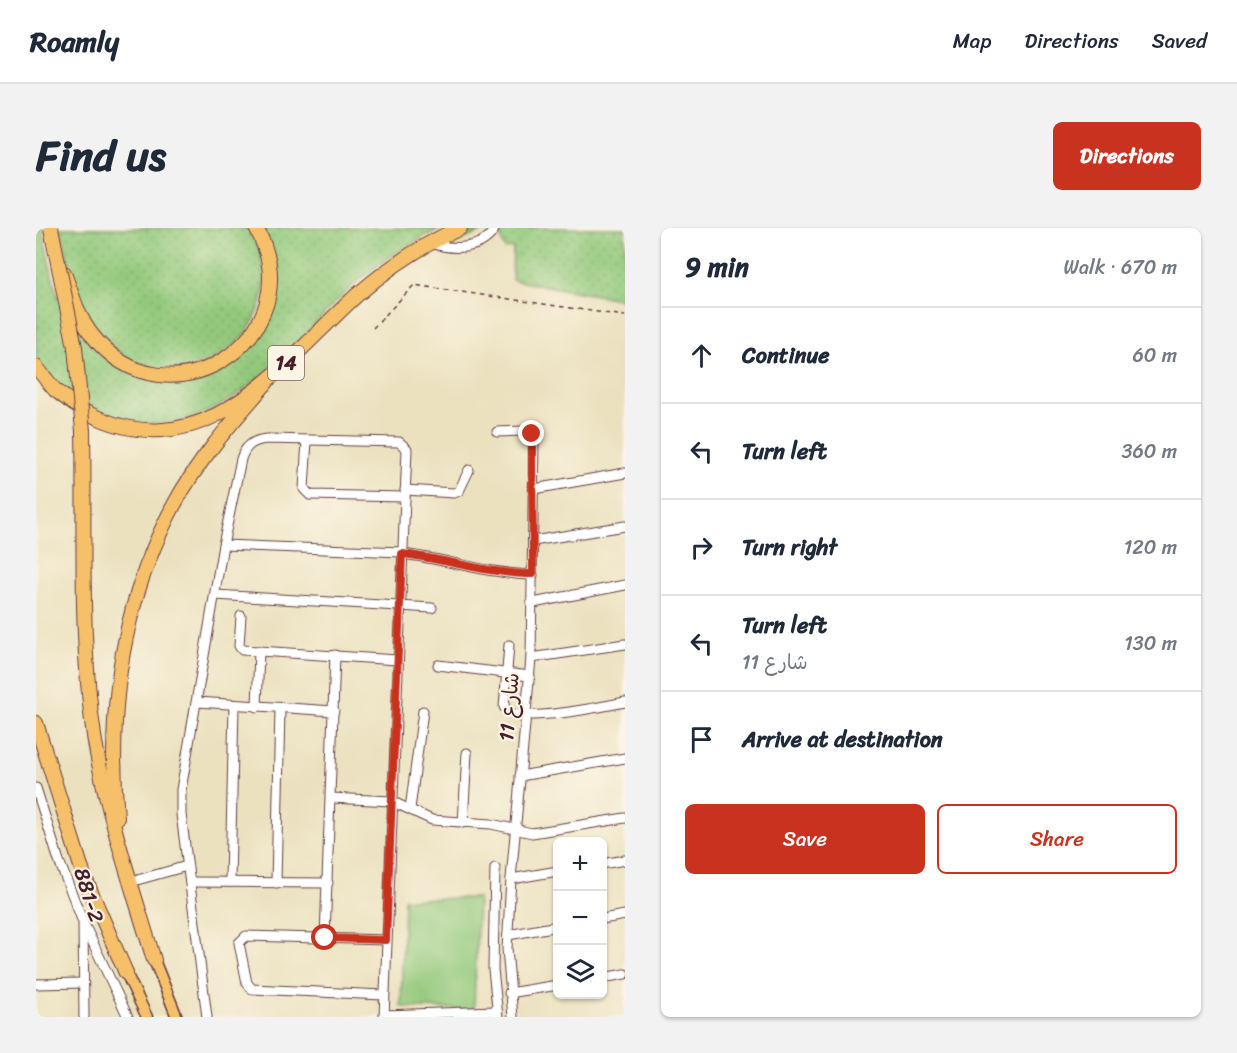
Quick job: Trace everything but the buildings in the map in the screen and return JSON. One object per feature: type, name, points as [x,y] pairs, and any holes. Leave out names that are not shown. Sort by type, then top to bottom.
[{"type":"highway","points":[[51,228],[73,336],[80,389],[85,652],[93,726],[108,808],[154,960]]},
{"type":"highway","points":[[55,248],[78,312],[92,335],[121,362],[144,373],[170,376],[194,373],[213,367],[238,350],[261,318],[268,294],[270,276],[265,250],[255,228]]},
{"type":"highway","name":"14","points":[[88,413],[117,424],[140,429],[183,427],[224,412],[267,382],[372,283],[430,243],[460,228]]},
{"type":"highway","points":[[36,367],[56,390],[75,405]]},
{"type":"highway","points":[[121,849],[114,775],[117,677],[141,578],[174,504],[220,437],[267,382]]},
{"type":"highway","points":[[36,723],[84,876],[126,973]]},
{"type":"main road","points":[[154,960],[177,1017]]},
{"type":"main road","points":[[126,973],[147,1017]]},
{"type":"street","points":[[430,243],[460,249],[490,237],[495,228]]},
{"type":"street","name":"شارع 11","points":[[497,432],[526,431],[532,434],[534,489],[528,717],[520,776],[508,935],[509,993],[513,1017]]},
{"type":"street","points":[[207,1017],[180,798],[223,545],[241,459],[247,446],[260,440],[307,440],[403,443],[407,449],[384,1016],[497,1014],[493,969],[495,868]]},
{"type":"street","points":[[307,440],[304,489],[310,495],[454,493],[459,491],[469,470]]},
{"type":"street","points":[[534,489],[625,473]]},
{"type":"street","points":[[533,541],[625,526]]},
{"type":"street","points":[[223,545],[402,553],[438,558],[509,574],[533,574]]},
{"type":"street","points":[[532,603],[625,585]]},
{"type":"street","points":[[214,596],[432,608]]},
{"type":"street","points":[[241,616],[239,648],[397,660]]},
{"type":"street","points":[[531,658],[625,644]]},
{"type":"street","points":[[508,645],[506,711],[528,717],[625,702]]},
{"type":"street","points":[[257,707],[259,651]]},
{"type":"street","points":[[325,938],[336,655]]},
{"type":"street","points":[[438,665],[530,676]]},
{"type":"street","points":[[197,702],[334,711]]},
{"type":"street","points":[[230,882],[234,705]]},
{"type":"street","points":[[276,883],[280,709]]},
{"type":"street","points":[[410,810],[423,711]]},
{"type":"street","points":[[463,823],[467,753]]},
{"type":"street","points":[[520,776],[625,758]]},
{"type":"street","name":"881-2","points":[[36,788],[59,861],[83,922],[84,1017]]},
{"type":"street","points":[[331,798],[391,801],[432,820],[491,824],[517,832],[532,833],[625,818]]},
{"type":"street","points":[[607,863],[625,860]]},
{"type":"street","points":[[130,882],[187,866]]},
{"type":"street","points":[[511,879],[553,872]]},
{"type":"street","points":[[190,882],[328,883]]},
{"type":"street","points":[[607,918],[625,915]]},
{"type":"street","points":[[83,922],[128,1017]]},
{"type":"street","points":[[508,935],[553,927]]},
{"type":"street","points":[[384,995],[258,990],[248,985],[239,943],[243,937],[386,940]]},
{"type":"street","points":[[607,977],[625,974]]},
{"type":"street","points":[[36,984],[83,983]]},
{"type":"street","points":[[509,993],[553,986]]},
{"type":"path","points":[[373,328],[414,285],[625,316]]},
{"type":"green space","points":[[36,228],[42,228],[59,300],[71,320],[91,345],[116,366],[144,379],[181,382],[221,369],[239,357],[266,325],[274,306],[277,277],[274,255],[263,228],[441,228],[397,252],[357,282],[275,364],[246,388],[215,408],[182,420],[146,423],[105,414],[84,404],[57,385],[36,358]]},
{"type":"green space","points":[[60,228],[248,228],[263,264],[262,299],[248,329],[225,352],[194,366],[160,369],[126,357],[94,328],[82,306],[73,280]]},
{"type":"green space","points":[[480,228],[490,228],[455,243],[453,239]]},
{"type":"green space","points":[[502,228],[625,228],[625,300],[512,280],[513,248],[505,249],[499,233]]},
{"type":"green space","points":[[478,898],[474,1010],[401,1007],[404,899]]},
{"type":"route","points":[[325,938],[386,940],[402,554],[438,558],[509,574],[533,574],[534,439],[532,434]]}]
